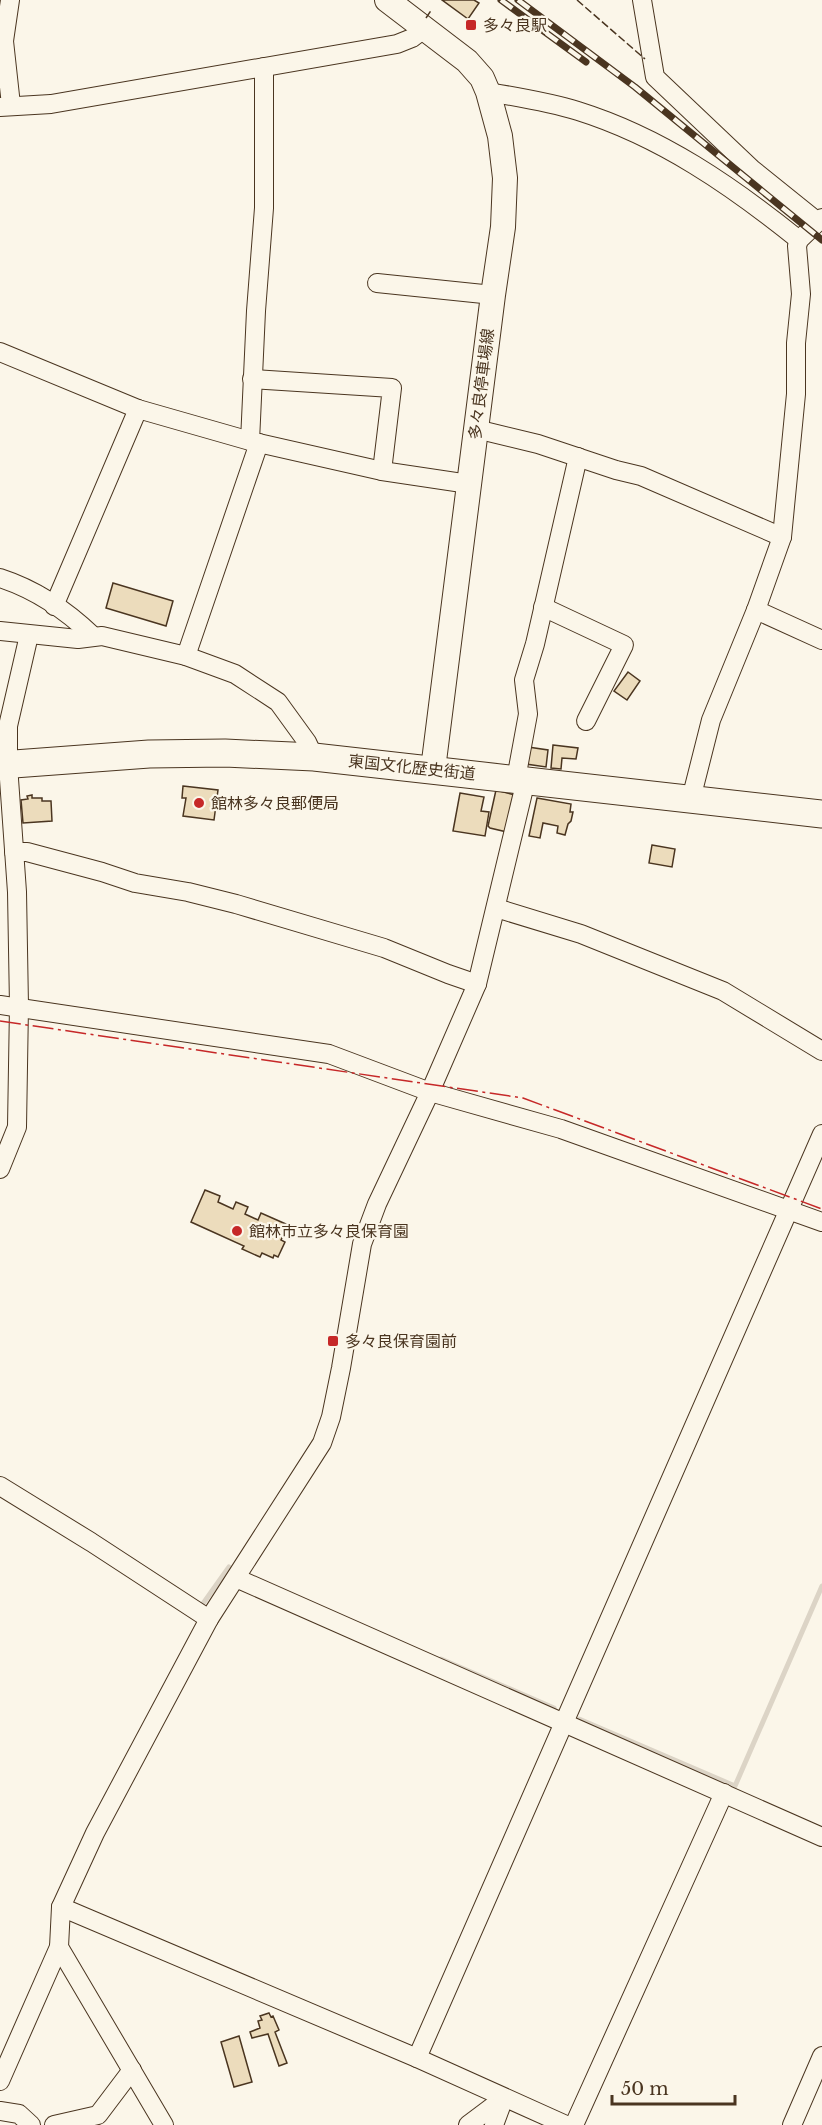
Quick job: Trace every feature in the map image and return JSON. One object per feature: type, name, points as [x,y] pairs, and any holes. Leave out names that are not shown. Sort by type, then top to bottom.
[{"type":"highway","name":"東国文化歴史街道","points":[[4,765],[149,754],[225,753],[314,757],[822,814]]},
{"type":"main road","name":"多々良停車場線","points":[[387,0],[467,61],[482,78],[500,136],[506,178],[503,227],[433,769]]},
{"type":"street","points":[[10,0],[4,41],[5,106],[51,104],[397,44],[412,38],[424,29]]},
{"type":"street","points":[[642,0],[655,77],[752,169],[820,220],[799,240],[797,246],[801,294],[796,343],[796,394],[782,537],[756,610],[711,720],[691,799]]},
{"type":"street","points":[[186,656],[254,442],[252,379],[264,208],[264,67]]},
{"type":"street","points":[[488,92],[578,111],[661,145],[724,183],[799,240]]},
{"type":"street","points":[[377,283],[493,294]]},
{"type":"street","points":[[3,353],[138,409],[254,442],[382,471],[469,484]]},
{"type":"street","points":[[252,379],[392,388],[382,471]]},
{"type":"street","points":[[54,606],[138,409]]},
{"type":"street","points":[[476,429],[538,444],[641,476],[782,537]]},
{"type":"street","points":[[0,2081],[59,1947],[61,1907],[95,1833],[209,1619],[322,1443],[331,1417],[339,1378],[362,1244],[377,1204],[430,1092],[477,984],[521,779],[528,714],[524,680],[578,458]]},
{"type":"street","points":[[0,578],[19,584],[54,606],[93,636]]},
{"type":"street","points":[[543,607],[624,645],[586,721]]},
{"type":"street","points":[[756,610],[822,640]]},
{"type":"street","points":[[0,631],[78,639],[102,636],[186,656],[235,674],[278,702],[307,742],[314,757]]},
{"type":"street","points":[[0,1169],[18,1127],[17,892],[4,765],[8,726],[29,634]]},
{"type":"street","points":[[14,852],[27,852],[135,883],[188,892],[236,904],[384,948],[477,984]]},
{"type":"street","points":[[495,908],[581,934],[723,992],[822,1051]]},
{"type":"street","points":[[0,1005],[19,1006],[329,1054],[430,1092],[561,1129],[822,1222]]},
{"type":"street","points":[[417,2058],[822,1134]]},
{"type":"street","points":[[0,1486],[209,1619]]},
{"type":"street","points":[[236,1578],[822,1837]]},
{"type":"street","points":[[574,2125],[724,1793]]},
{"type":"street","points":[[61,1907],[417,2058],[566,2125]]},
{"type":"street","points":[[59,1947],[164,2125]]},
{"type":"street","points":[[792,2125],[822,2056]]},
{"type":"street","points":[[54,2125],[98,2115],[132,2070]]},
{"type":"street","points":[[468,2125],[504,2098]]},
{"type":"street","points":[[494,2125],[504,2098]]},
{"type":"street","points":[[0,2111],[19,2114],[31,2125]]},
{"type":"building","points":[[442,0],[474,0],[479,3],[468,19]]},
{"type":"building","points":[[113,583],[173,601],[166,626],[106,608]]},
{"type":"building","points":[[628,672],[640,681],[627,700],[614,691]]},
{"type":"building","points":[[553,745],[578,748],[576,759],[562,758],[561,769],[551,768]]},
{"type":"building","points":[[528,747],[548,750],[546,767],[526,764]]},
{"type":"building","points":[[183,786],[218,790],[214,820],[183,816],[186,798],[182,798]]},
{"type":"building","points":[[496,790],[515,795],[507,832],[488,826]]},
{"type":"building","points":[[460,793],[484,797],[481,811],[489,812],[485,836],[453,831]]},
{"type":"building","points":[[32,795],[32,798],[51,801],[52,821],[23,823],[21,800],[28,799],[27,796]]},
{"type":"building","points":[[537,798],[571,804],[570,812],[573,812],[565,835],[557,833],[558,826],[543,823],[540,838],[529,836]]},
{"type":"building","points":[[652,845],[675,849],[672,867],[649,863]]},
{"type":"building","points":[[205,1190],[220,1196],[218,1202],[233,1209],[236,1202],[248,1207],[245,1214],[258,1220],[261,1213],[288,1225],[281,1240],[285,1242],[278,1257],[274,1255],[273,1258],[262,1253],[260,1257],[242,1249],[244,1246],[191,1222]]},
{"type":"building","points":[[269,2013],[271,2017],[273,2016],[279,2030],[275,2032],[287,2063],[279,2066],[268,2034],[252,2038],[250,2032],[260,2028],[258,2021],[262,2020],[260,2016]]},
{"type":"building","points":[[239,2036],[252,2082],[234,2087],[221,2042]]},
{"type":"waterway","points":[[202,1605],[229,1567]]},
{"type":"waterway","points":[[579,1719],[735,1786],[822,1586]]},
{"type":"waterway","points":[[441,1659],[554,1708]]},
{"type":"railway","points":[[501,0],[586,62]]},
{"type":"railway","points":[[518,0],[635,87],[822,240]]},
{"type":"fence","points":[[577,0],[645,59]]},
{"type":"fence","points":[[426,18],[432,9]]},
{"type":"power","points":[[0,1021],[523,1098],[822,1209]]},
{"type":"place","name":"多々良駅","points":[[471,25]]},
{"type":"place","name":"館林多々良郵便局","points":[[199,803]]},
{"type":"place","name":"館林市立多々良保育園","points":[[237,1231]]},
{"type":"place","name":"多々良保育園前","points":[[333,1341]]}]
